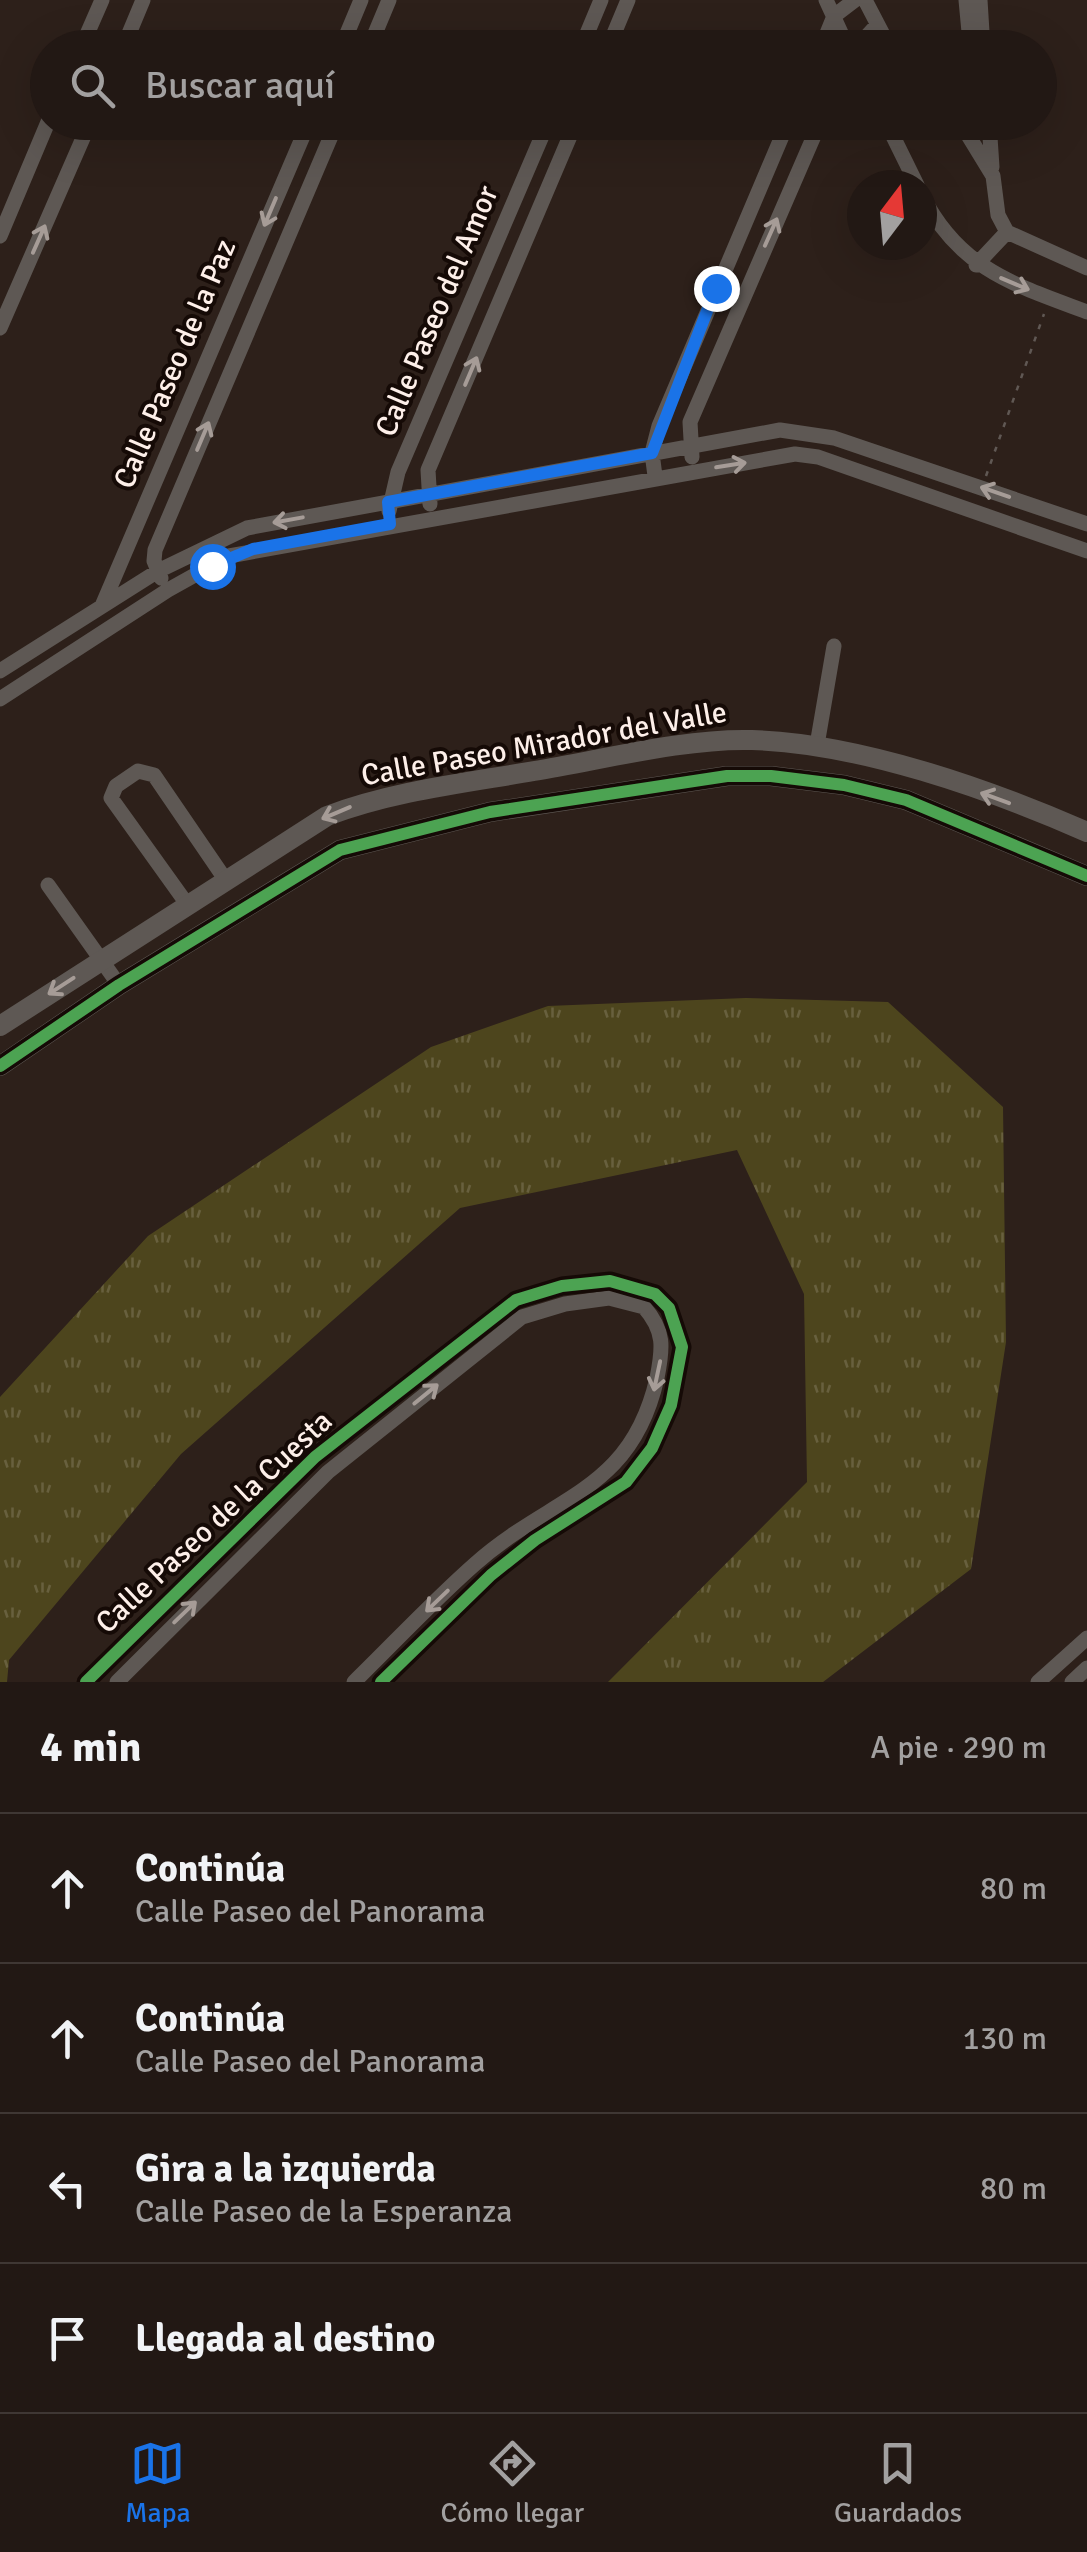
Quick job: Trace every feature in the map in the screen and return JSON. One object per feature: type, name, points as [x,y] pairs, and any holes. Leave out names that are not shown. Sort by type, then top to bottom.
[{"type":"street","points":[[89,30],[102,0]]},
{"type":"street","points":[[130,30],[143,0]]},
{"type":"street","points":[[348,30],[361,0]]},
{"type":"street","points":[[376,30],[389,0]]},
{"type":"street","points":[[588,30],[601,0]]},
{"type":"street","points":[[616,30],[628,0]]},
{"type":"street","points":[[826,0],[842,30]]},
{"type":"street","points":[[828,30],[834,16],[854,0]]},
{"type":"street","points":[[865,0],[880,30]]},
{"type":"street","points":[[966,0],[969,30]]},
{"type":"street","points":[[980,0],[982,30]]},
{"type":"street","points":[[872,30],[877,25]]},
{"type":"street","points":[[0,236],[40,140]]},
{"type":"street","points":[[0,328],[82,140]]},
{"type":"street","name":"Calle Paseo de la Paz","points":[[100,608],[301,140]]},
{"type":"street","name":"Calle Paseo de la Paz","points":[[158,571],[156,550],[328,140]]},
{"type":"street","name":"Calle Paseo del Amor","points":[[390,524],[388,502],[540,140]]},
{"type":"street","name":"Calle Paseo del Amor","points":[[433,518],[428,470],[568,140]]},
{"type":"street","points":[[656,476],[652,453],[679,376],[780,140]]},
{"type":"street","points":[[695,470],[690,422],[812,140]]},
{"type":"street","points":[[895,140],[910,170]]},
{"type":"street","points":[[971,140],[993,176]]},
{"type":"street","points":[[990,140],[998,215],[1007,232],[1087,268]]},
{"type":"street","points":[[937,218],[955,246],[976,265],[1087,312]]},
{"type":"street","points":[[976,265],[1007,232]]},
{"type":"street","points":[[0,671],[158,571],[247,528],[780,430],[808,431],[1087,524]]},
{"type":"street","points":[[0,699],[168,590],[229,556],[656,476],[806,454],[1087,551]]},
{"type":"street","points":[[158,571],[168,590]]},
{"type":"street","points":[[100,608],[112,626]]},
{"type":"street","points":[[817,745],[834,646]]},
{"type":"street","name":"Calle Paseo Mirador del Valle","points":[[0,1026],[327,816],[366,801],[726,740],[817,745],[915,770],[1087,832]]},
{"type":"street","points":[[187,904],[112,798],[116,786],[138,771],[154,774],[226,880]]},
{"type":"street","name":"Calle Paseo Mirador del Valle","points":[[0,1066],[119,985],[340,850],[490,812],[727,776],[771,776],[844,785],[906,800],[1087,876]]},
{"type":"street","points":[[485,780],[490,812]]},
{"type":"street","points":[[48,884],[119,985]]},
{"type":"street","points":[[609,1298],[610,1281]]},
{"type":"street","name":"Calle Paseo de la Cuesta","points":[[86,1682],[315,1457],[516,1300],[562,1286],[610,1281],[655,1294],[669,1308],[682,1347],[670,1405],[652,1448],[626,1482],[478,1562],[354,1682]]},
{"type":"street","name":"Calle Paseo de la Cuesta","points":[[117,1682],[328,1472],[522,1317],[565,1304],[609,1298],[644,1307],[660,1330],[664,1346],[652,1400],[636,1438],[613,1469],[531,1532],[381,1682]]},
{"type":"street","points":[[315,1457],[328,1472]]},
{"type":"street","points":[[1038,1682],[1087,1638]]},
{"type":"street","points":[[1072,1682],[1087,1668]]},
{"type":"path","points":[[982,487],[1049,298]]},
{"type":"green space","points":[[746,998],[888,1002],[1003,1107],[1006,1342],[971,1569],[823,1682],[608,1682],[807,1482],[804,1294],[737,1150],[460,1208],[181,1454],[9,1660],[7,1682],[0,1682],[0,1397],[148,1236],[431,1047],[548,1006]]},
{"type":"cycle path","points":[[0,1066],[119,985],[340,850],[490,812],[727,776],[771,776],[844,785],[906,800],[1087,876]]},
{"type":"cycle path","points":[[86,1682],[315,1457],[516,1300],[562,1286],[610,1281],[655,1294],[669,1308],[682,1347],[671,1405],[652,1448],[626,1482],[535,1540],[491,1575],[381,1682]]},
{"type":"route","points":[[212,566],[253,549],[390,524],[388,502],[652,453],[659,426],[716,288]]}]
